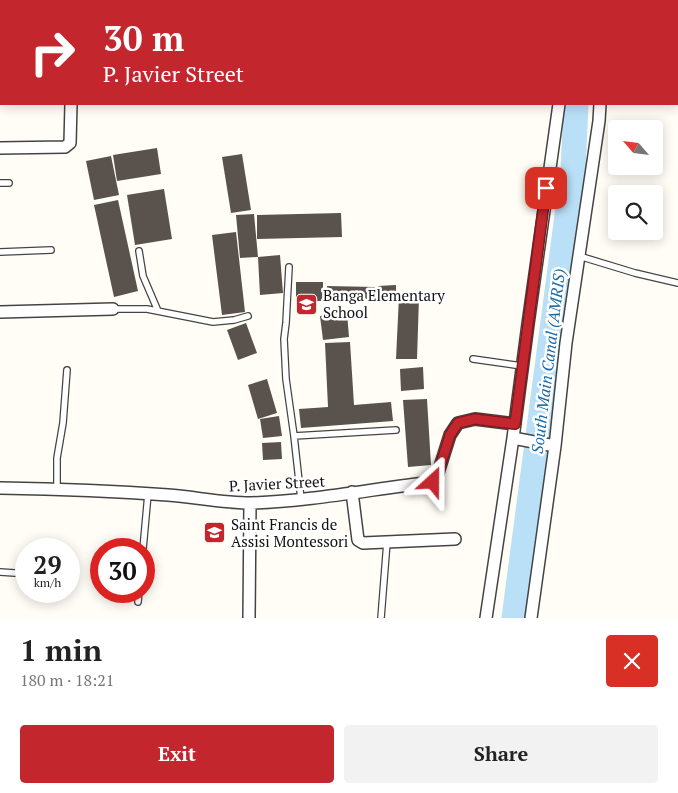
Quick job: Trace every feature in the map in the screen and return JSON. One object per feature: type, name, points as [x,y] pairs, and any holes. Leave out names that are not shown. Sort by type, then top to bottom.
[{"type":"street","points":[[0,148],[65,146],[70,143],[71,105]]},
{"type":"street","points":[[486,618],[516,439],[515,424],[522,366],[559,105]]},
{"type":"street","points":[[531,618],[549,445],[566,343],[600,105]]},
{"type":"street","points":[[0,312],[113,309]]},
{"type":"street","name":"P. Javier Street","points":[[0,488],[148,494],[250,503],[302,499],[433,482],[438,473],[450,435],[458,423],[475,419],[515,424]]},
{"type":"street","points":[[516,439],[549,445]]},
{"type":"street","points":[[352,492],[358,540],[363,543],[455,539]]},
{"type":"street","points":[[249,618],[250,503]]},
{"type":"lane","points":[[0,183],[9,183]]},
{"type":"lane","points":[[0,252],[51,250]]},
{"type":"lane","points":[[139,251],[143,276],[158,311]]},
{"type":"lane","points":[[579,256],[678,283]]},
{"type":"lane","points":[[289,267],[284,339],[286,378],[302,499]]},
{"type":"lane","points":[[113,309],[146,309],[213,322],[234,320],[248,316]]},
{"type":"lane","points":[[472,359],[522,366]]},
{"type":"lane","points":[[57,490],[57,458],[63,423],[66,370]]},
{"type":"lane","points":[[294,436],[396,430]]},
{"type":"lane","points":[[144,538],[148,494]]},
{"type":"lane","points":[[381,618],[387,542]]},
{"type":"lane","points":[[0,572],[14,573]]},
{"type":"building","points":[[157,148],[161,174],[117,181],[113,155]]},
{"type":"building","points":[[242,154],[251,210],[231,213],[222,157]]},
{"type":"building","points":[[111,156],[119,195],[94,200],[86,161]]},
{"type":"building","points":[[164,189],[172,239],[135,245],[127,195]]},
{"type":"building","points":[[118,200],[138,291],[114,297],[94,205]]},
{"type":"building","points":[[341,213],[342,237],[257,239],[257,215]]},
{"type":"building","points":[[254,214],[258,257],[240,258],[236,215]]},
{"type":"building","points":[[236,232],[245,312],[222,315],[212,235]]},
{"type":"building","points":[[280,255],[283,293],[260,295],[258,257]]},
{"type":"building","points":[[296,282],[323,282],[323,301],[296,301]]},
{"type":"building","points":[[396,285],[396,303],[378,303],[378,286]]},
{"type":"building","points":[[327,286],[375,287],[375,301],[327,300]]},
{"type":"building","points":[[399,296],[419,297],[417,359],[396,359]]},
{"type":"building","points":[[347,313],[349,337],[323,340],[320,316]]},
{"type":"building","points":[[246,323],[257,353],[238,360],[227,330]]},
{"type":"building","points":[[350,342],[354,405],[391,402],[393,421],[301,428],[299,409],[328,407],[325,343]]},
{"type":"building","points":[[423,367],[424,389],[401,391],[400,369]]},
{"type":"building","points":[[267,379],[277,413],[258,419],[248,385]]},
{"type":"building","points":[[427,399],[431,465],[408,467],[403,400]]},
{"type":"building","points":[[279,416],[282,436],[263,438],[260,419]]},
{"type":"building","points":[[281,442],[282,459],[263,460],[262,443]]},
{"type":"waterway","name":"South Main Canal (AMRIS)","points":[[514,618],[573,170],[576,105]]},
{"type":"place","name":"Banga Elementary School","points":[[307,304]]},
{"type":"place","name":"Saint Francis de Assisi Montessori","points":[[215,533]]},
{"type":"route","points":[[433,482],[438,473],[450,435],[458,423],[475,419],[515,424],[546,188]]}]
